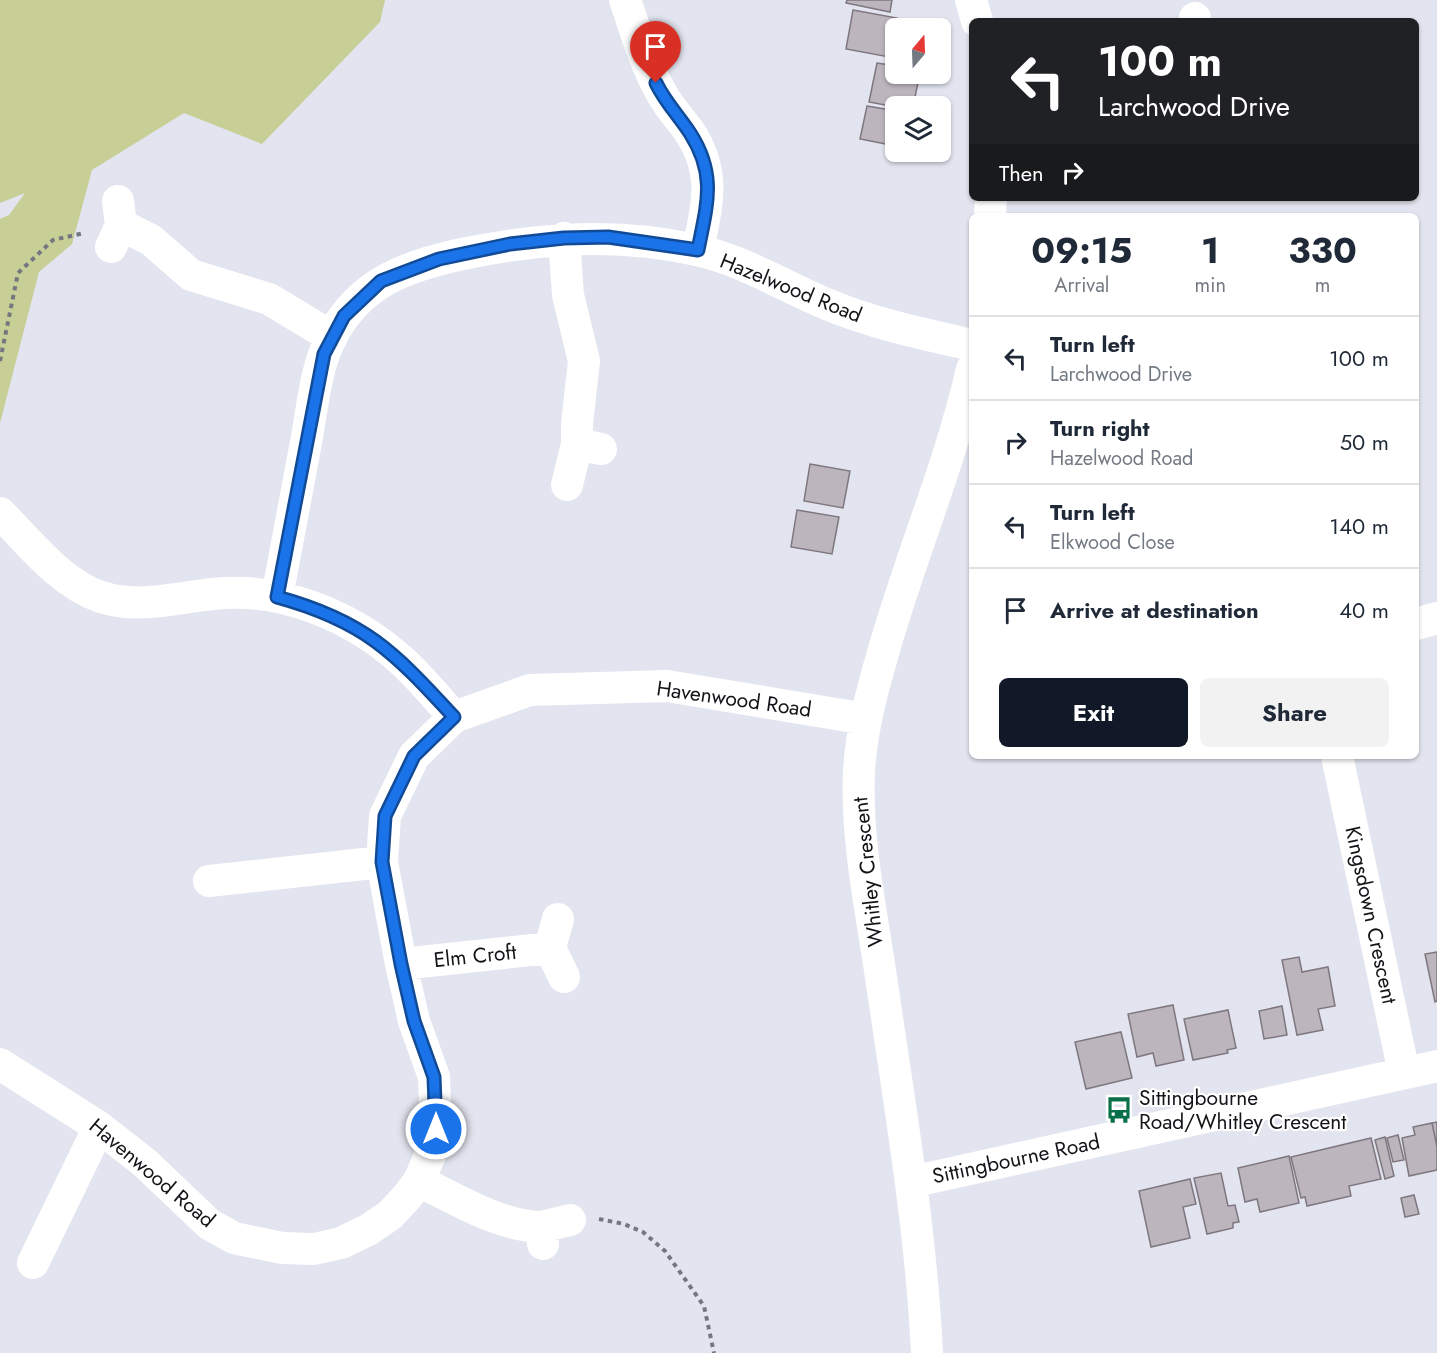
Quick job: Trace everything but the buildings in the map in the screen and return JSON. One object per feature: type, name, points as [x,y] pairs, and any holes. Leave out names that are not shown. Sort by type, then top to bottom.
[{"type":"street","points":[[625,0],[662,95],[690,132],[704,158],[708,179],[708,200],[698,250]]},
{"type":"street","points":[[971,0],[975,18]]},
{"type":"street","points":[[117,224],[151,240],[191,275],[269,299],[332,337]]},
{"type":"street","name":"Hazelwood Road","points":[[277,597],[320,371],[332,337],[344,316],[363,297],[381,281],[401,271],[439,259],[510,244],[564,238],[608,237],[698,250],[749,268],[828,304],[870,320],[969,344]]},
{"type":"street","points":[[564,238],[568,295],[584,361],[577,424],[589,446],[567,485]]},
{"type":"street","name":"Whitley Crescent","points":[[927,1353],[911,1182],[862,847],[859,770],[866,719],[891,623],[945,465],[969,380]]},
{"type":"street","points":[[6,530],[81,587],[100,597],[146,603],[241,592],[277,597],[324,612],[380,642],[403,661],[454,717]]},
{"type":"street","points":[[1419,623],[1437,618]]},
{"type":"street","name":"Havenwood Road","points":[[0,1064],[99,1127],[145,1163],[209,1224],[234,1238],[266,1246],[314,1249],[341,1243],[368,1230],[390,1215],[418,1181],[431,1153],[436,1129],[434,1077],[414,1021],[382,862],[385,816],[414,756],[454,717],[530,690],[667,686],[866,719]]},
{"type":"street","name":"Kingsdown Crescent","points":[[1338,759],[1404,1073]]},
{"type":"street","points":[[208,881],[382,862]]},
{"type":"street","name":"Elm Croft","points":[[401,964],[554,933],[564,977]]},
{"type":"street","name":"Sittingbourne Road","points":[[911,1182],[1437,1066]]},
{"type":"street","points":[[33,1263],[99,1127]]},
{"type":"street","points":[[418,1181],[502,1221],[551,1230]]},
{"type":"path","points":[[0,361],[18,273],[53,240],[117,224]]},
{"type":"path","points":[[551,1230],[590,1217],[624,1224],[643,1232],[665,1251],[704,1306],[714,1353]]},
{"type":"green space","points":[[0,0],[385,0],[380,22],[262,144],[184,113],[92,170],[72,244],[39,272],[0,423],[0,219],[9,215],[25,193],[0,203]]},
{"type":"place","name":"Sittingbourne Road/Whitley Crescent","points":[[1119,1110]]},
{"type":"route","points":[[436,1129],[434,1077],[414,1021],[382,862],[385,816],[414,756],[454,717],[403,661],[380,642],[324,612],[277,597],[320,371],[324,354],[344,316],[381,281],[401,271],[439,259],[510,244],[564,238],[608,237],[698,250],[708,200],[708,179],[704,158],[690,132],[662,95],[656,83]]}]
